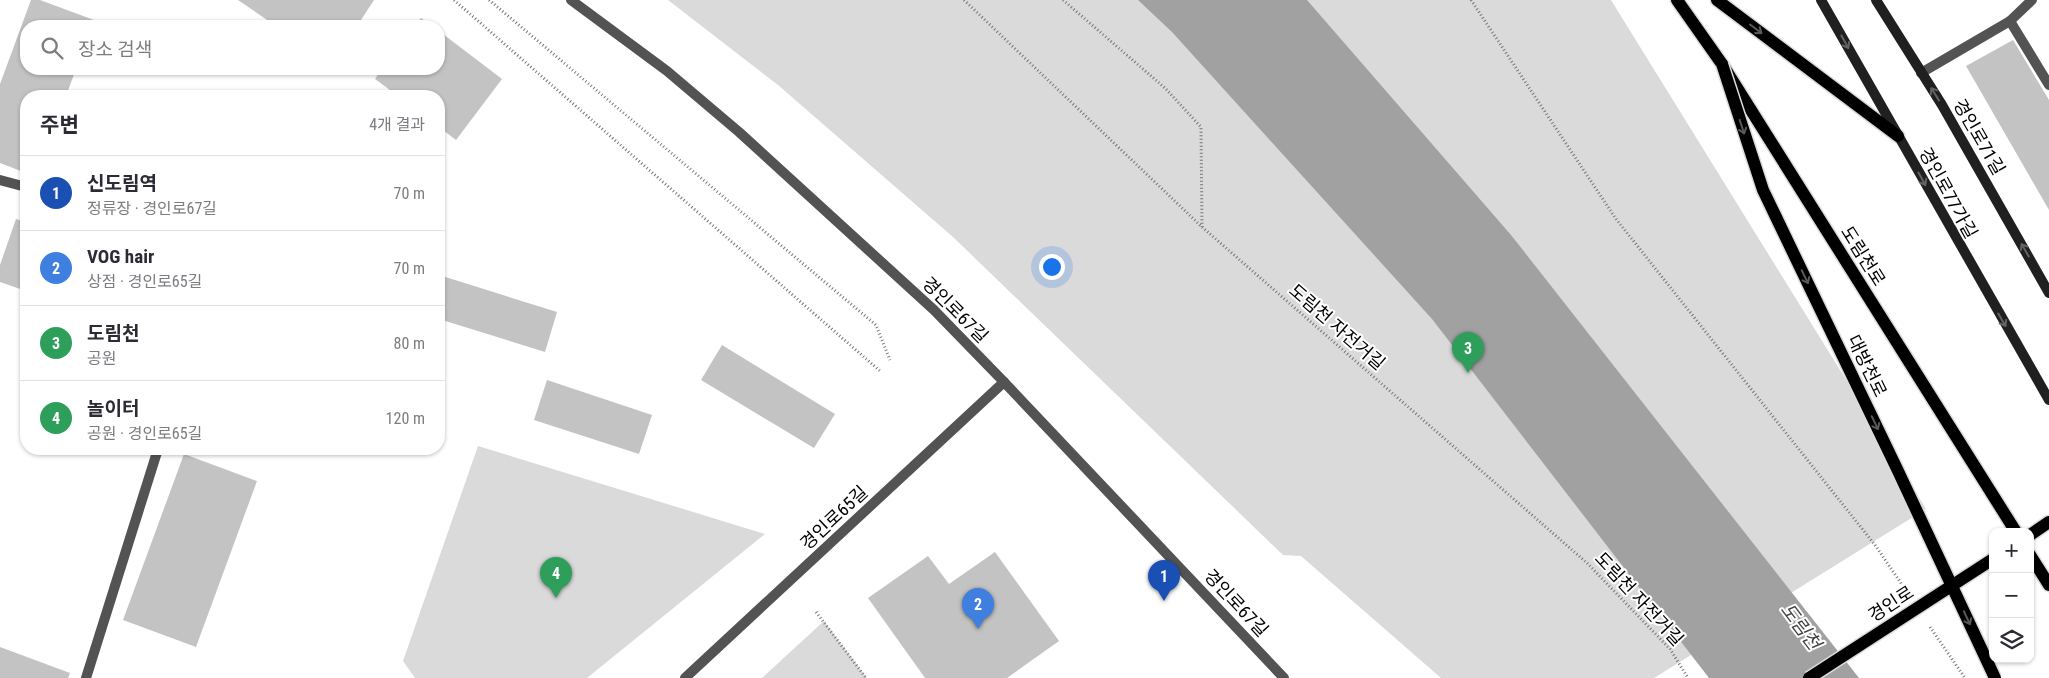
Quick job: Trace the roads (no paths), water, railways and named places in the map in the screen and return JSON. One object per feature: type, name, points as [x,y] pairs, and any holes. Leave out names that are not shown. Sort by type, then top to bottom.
[{"type":"main road","name":"도림천로","points":[[1677,0],[1722,64],[2013,528]]},
{"type":"main road","points":[[1717,0],[1898,136]]},
{"type":"main road","name":"경인로77가길","points":[[1821,0],[2049,400]]},
{"type":"main road","name":"경인로71길","points":[[1876,0],[1942,105],[2049,292]]},
{"type":"main road","name":"대방천로","points":[[1722,64],[1763,190],[1894,462],[1995,678]]},
{"type":"main road","points":[[2034,532],[2049,522]]},
{"type":"main road","points":[[2034,561],[2049,584]]},
{"type":"main road","name":"경인로","points":[[1809,678],[1989,562]]},
{"type":"street","name":"경인로67길","points":[[571,0],[667,71],[739,132],[934,310],[1284,678]]},
{"type":"street","points":[[1921,72],[2010,21],[2032,0]]},
{"type":"street","points":[[2010,21],[2049,85]]},
{"type":"street","points":[[0,180],[20,185]]},
{"type":"street","name":"경인로65길","points":[[685,678],[1004,382]]},
{"type":"street","points":[[86,678],[156,455]]},
{"type":"water","name":"도림천","points":[[1138,0],[1307,0],[1511,235],[1859,678],[1709,678],[1432,319],[1172,32]]},
{"type":"place","name":"도림천","points":[[1468,373]]},
{"type":"place","name":"놀이터","points":[[556,598]]},
{"type":"place","name":"신도림역","points":[[1164,601]]},
{"type":"place","name":"VOG hair","points":[[978,629]]}]
